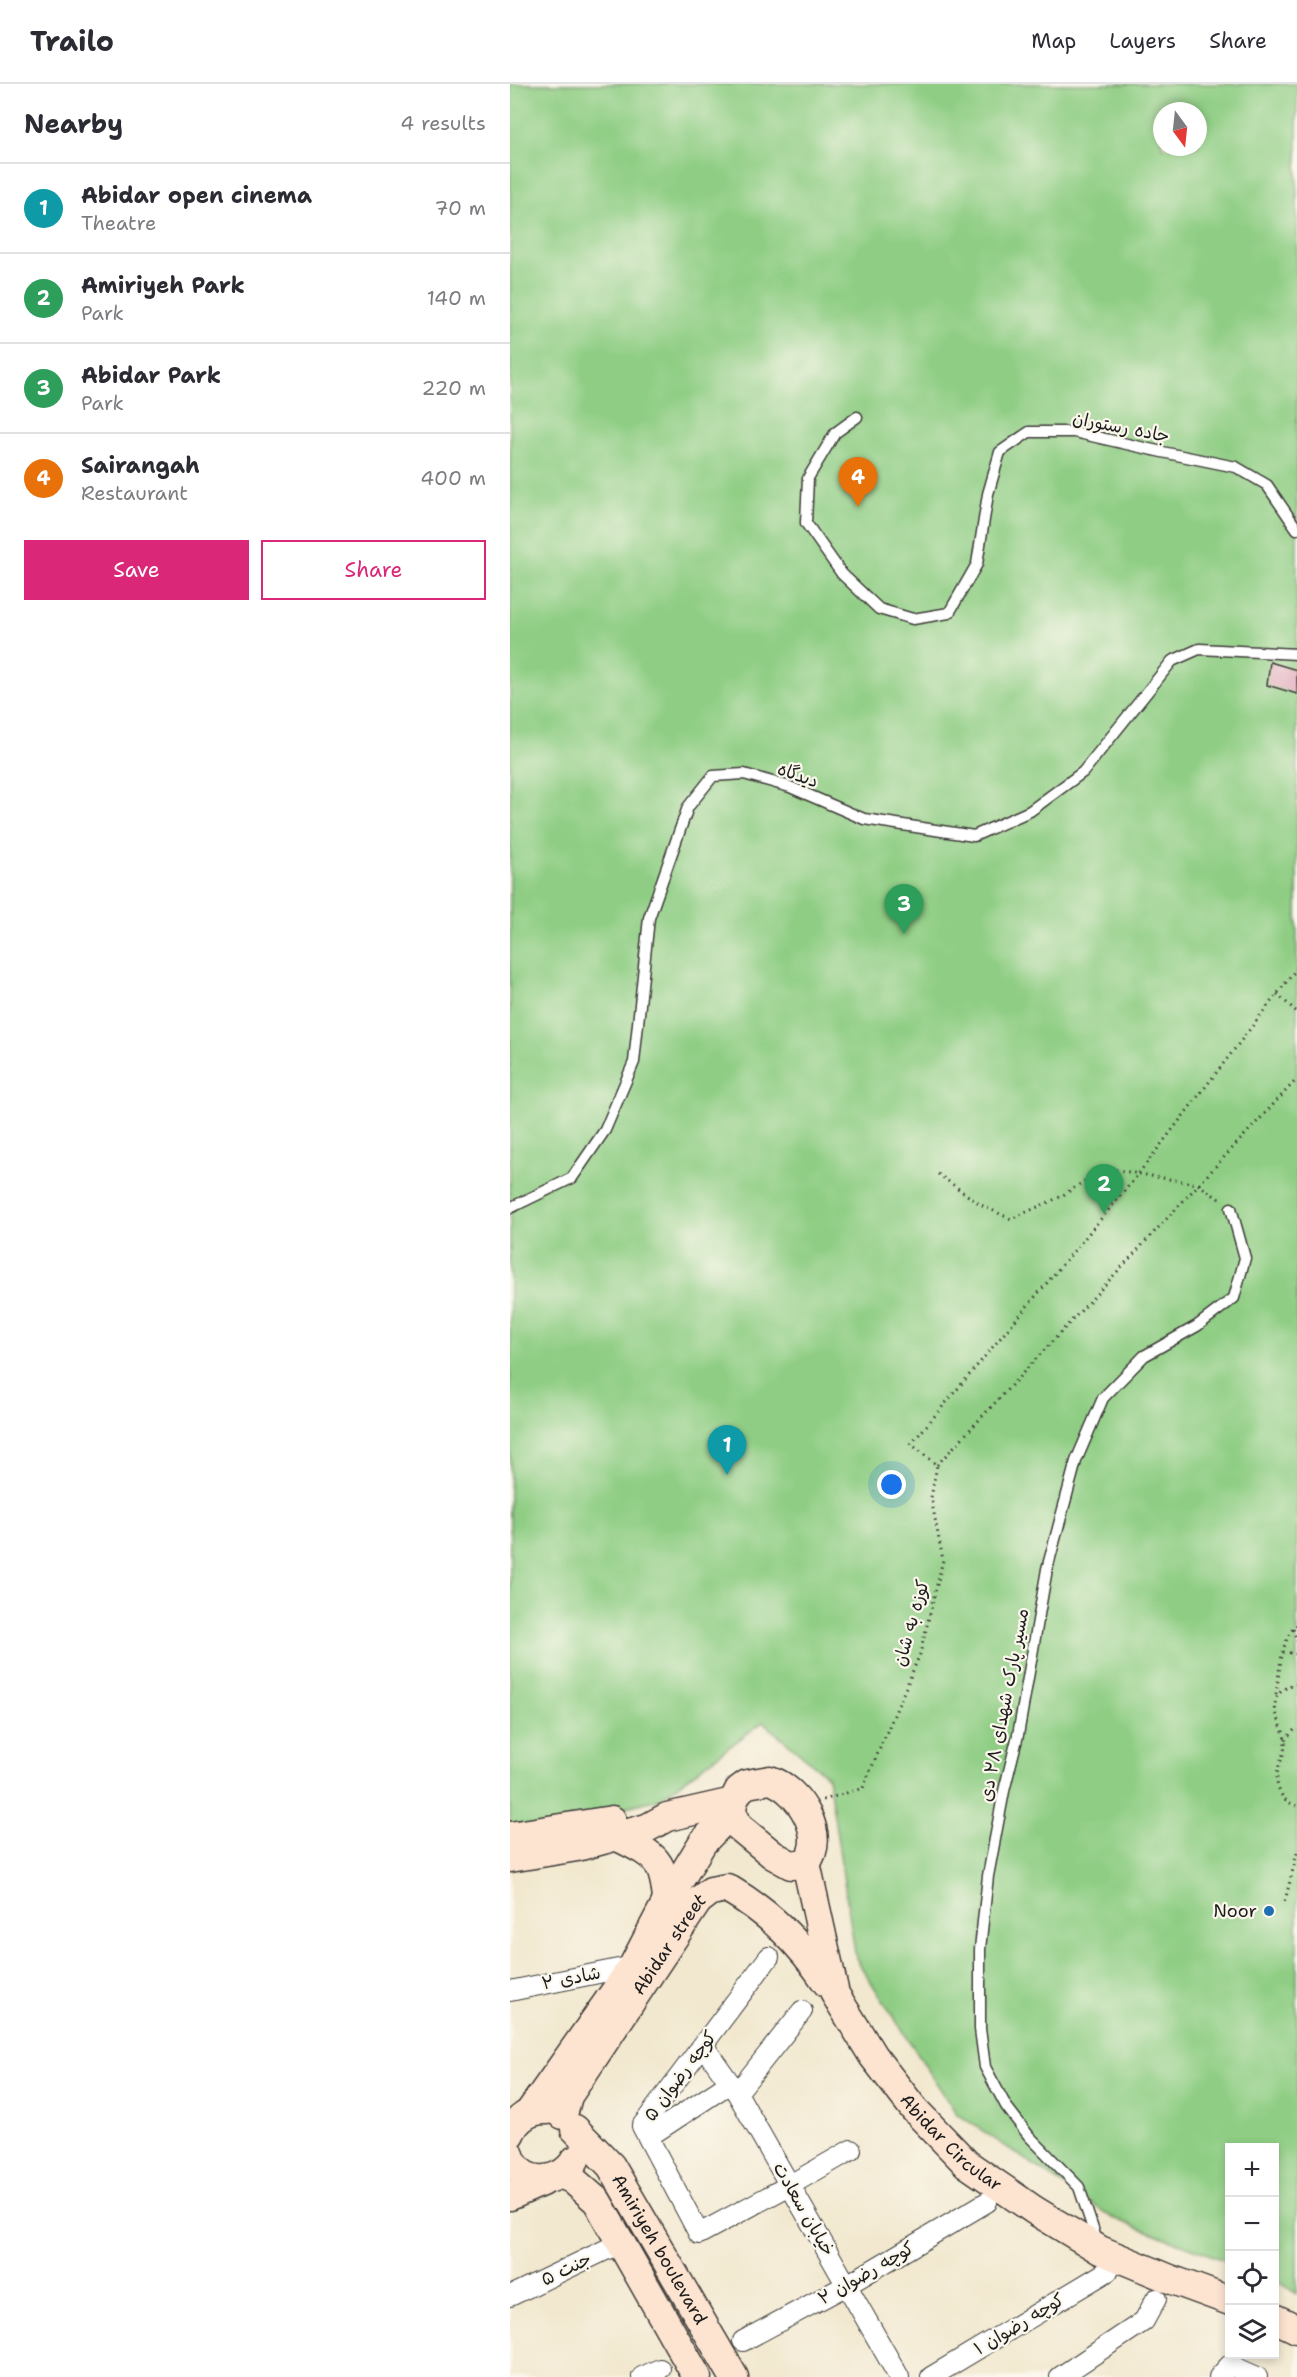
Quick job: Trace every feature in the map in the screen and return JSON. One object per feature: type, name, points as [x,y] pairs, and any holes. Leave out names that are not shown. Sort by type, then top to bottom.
[{"type":"main road","points":[[770,1780],[782,1784],[803,1807],[814,1843],[813,1854],[806,1863],[791,1865],[773,1855],[739,1827],[732,1807],[739,1790],[747,1784],[770,1780]]},
{"type":"main road","points":[[510,1858],[576,1847],[647,1828],[667,1817],[732,1807]]},
{"type":"main road","name":"Abidar street","points":[[515,2128],[633,1966],[667,1901],[703,1842],[732,1807]]},
{"type":"main road","points":[[510,1836],[589,1825],[652,1812],[667,1817]]},
{"type":"main road","points":[[616,1836],[645,1850],[655,1860],[665,1878],[667,1901]]},
{"type":"main road","name":"Abidar Circular","points":[[806,1863],[835,1994],[873,2056],[914,2109],[968,2164],[1104,2260],[1170,2279],[1225,2299]]},
{"type":"main road","name":"Abidar street","points":[[569,2122],[568,2096],[698,1900],[711,1891],[727,1888],[778,1923],[801,1946],[835,1994]]},
{"type":"main road","points":[[510,2196],[555,2177],[576,2159],[579,2139],[569,2122],[552,2111],[540,2110],[515,2128]]},
{"type":"main road","name":"Amiriyeh boulevard","points":[[569,2122],[611,2166],[734,2377]]},
{"type":"main road","name":"Amiriyeh boulevard","points":[[510,2155],[517,2168],[525,2175],[535,2179],[555,2177],[573,2180],[597,2201],[698,2377]]},
{"type":"main road","points":[[1279,2320],[1297,2329]]},
{"type":"street","name":"کوچه رضوان ۵","points":[[769,1957],[642,2126],[699,2234],[790,2186]]},
{"type":"street","name":"شادی ۲","points":[[510,1991],[633,1966]]},
{"type":"street","points":[[648,2137],[733,2088],[802,2010]]},
{"type":"street","name":"خیابان سعادت","points":[[703,2045],[733,2088],[899,2377]]},
{"type":"street","points":[[790,2186],[851,2150]]},
{"type":"street","name":"کوچه رضوان ۲","points":[[743,2341],[847,2285],[987,2202]]},
{"type":"street","name":"جنت ۵","points":[[510,2296],[621,2242]]},
{"type":"street","name":"کوچه رضوان ۱","points":[[931,2377],[1104,2260]]},
{"type":"street","points":[[1059,2377],[1144,2321],[1156,2299]]},
{"type":"street","points":[[642,2377],[660,2369]]},
{"type":"street","points":[[1225,2371],[1257,2377]]},
{"type":"lane","name":"جاده رستوران","points":[[857,417],[835,433],[808,478],[806,523],[842,574],[879,609],[913,619],[949,613],[977,564],[988,494],[1000,452],[1029,432],[1074,432],[1236,467],[1268,485],[1297,529]]},
{"type":"lane","name":"دیدگاه","points":[[510,1208],[572,1178],[605,1130],[634,1062],[649,918],[688,807],[713,776],[744,774],[790,787],[864,819],[974,836],[1030,811],[1083,772],[1172,662],[1200,649],[1297,654]]},
{"type":"lane","name":"مسیر پارک شهدای ۲۸ دی","points":[[1104,2260],[1079,2187],[1029,2136],[1006,2106],[985,2067],[980,2029],[980,1949],[988,1876],[1004,1791],[1018,1736],[1047,1569],[1076,1461],[1103,1398],[1119,1381],[1144,1356],[1197,1326],[1234,1298],[1245,1258],[1231,1208]]},
{"type":"path","points":[[1297,968],[1139,1173],[911,1444],[937,1465],[1297,1078]]},
{"type":"path","points":[[1277,994],[1297,1012]]},
{"type":"path","points":[[938,1174],[981,1205],[1011,1219],[1060,1197],[1105,1168],[1198,1184],[1231,1208]]},
{"type":"path","name":"کوزه به شان","points":[[803,1807],[863,1788],[920,1654],[943,1560],[931,1498],[937,1465]]},
{"type":"path","points":[[1285,1740],[1276,1715],[1276,1679],[1283,1653],[1293,1628],[1297,1625]]},
{"type":"path","points":[[1293,1628],[1297,1641]]},
{"type":"path","points":[[1283,1653],[1297,1654]]},
{"type":"path","points":[[1276,1698],[1278,1694],[1297,1684]]},
{"type":"path","points":[[1297,1726],[1285,1740],[1276,1773],[1281,1796],[1287,1802],[1297,1806]]},
{"type":"path","points":[[1286,1901],[1297,1853]]},
{"type":"green space","points":[[510,84],[1297,84],[1297,2294],[1279,2283],[1279,2143],[1225,2143],[1225,2260],[1113,2218],[956,2113],[856,1959],[828,1777],[763,1722],[659,1799],[518,1833],[510,1831]]},
{"type":"building","points":[[1270,662],[1297,670],[1297,694],[1267,685]]},
{"type":"place","name":"Sairangah","points":[[858,507]]},
{"type":"place","name":"Abidar Park","points":[[904,934]]},
{"type":"place","name":"Amiriyeh Park","points":[[1104,1214]]},
{"type":"place","name":"Abidar open cinema","points":[[727,1475]]},
{"type":"place","name":"Noor","points":[[1269,1911]]}]
